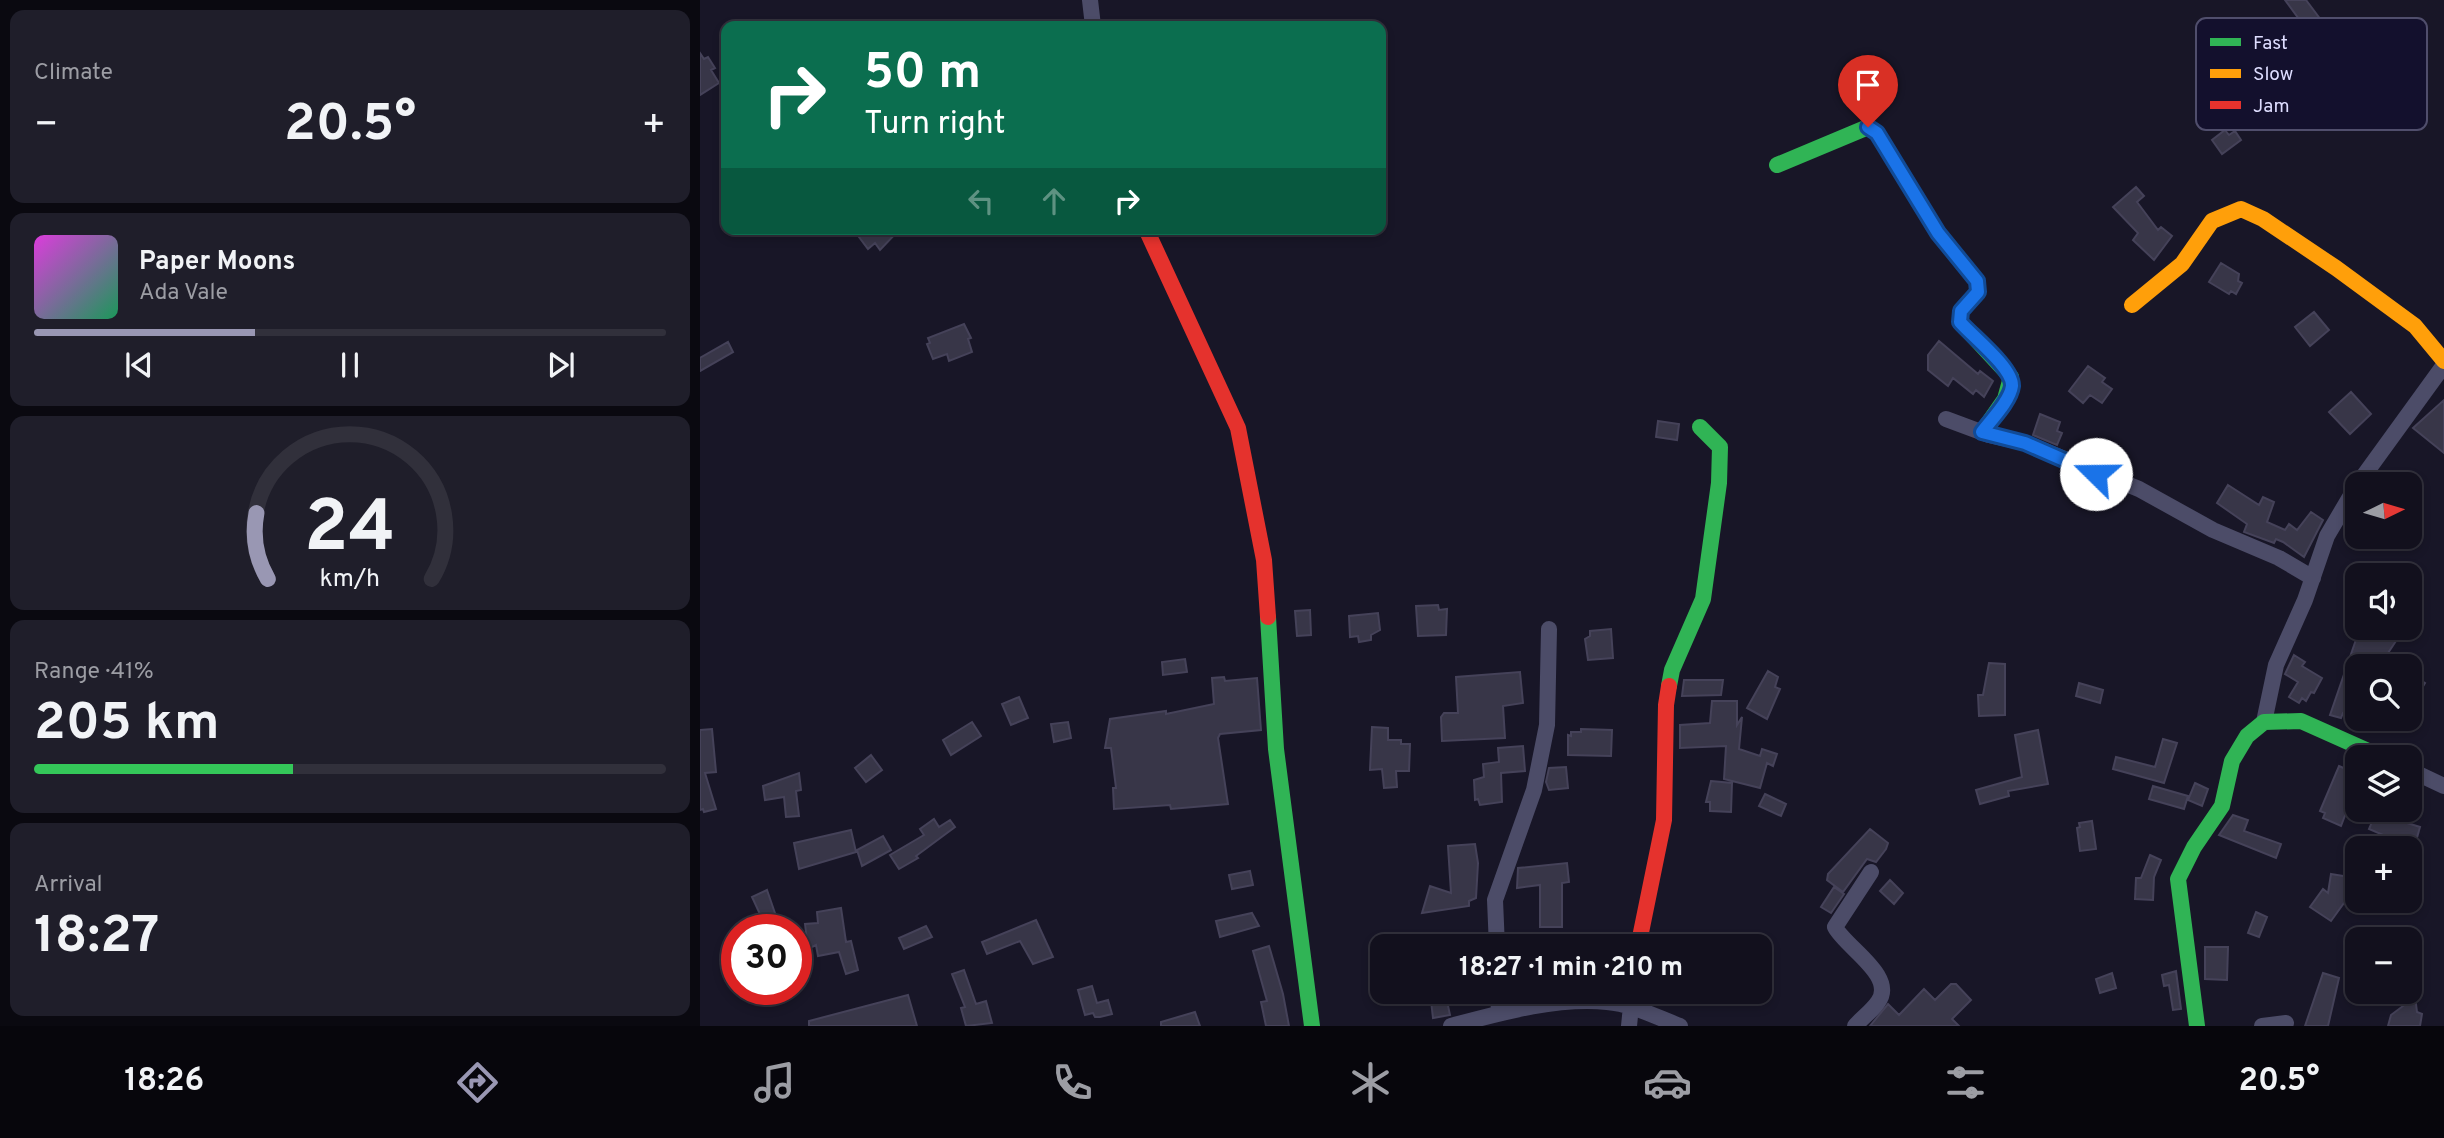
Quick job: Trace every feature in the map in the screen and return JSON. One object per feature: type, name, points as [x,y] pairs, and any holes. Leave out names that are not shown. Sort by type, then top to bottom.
[{"type":"street","points":[[1090,0],[1092,21]]},
{"type":"street","points":[[1777,164],[1868,127],[1877,133],[1938,233],[1977,281],[1978,292],[1961,311],[1960,322],[2011,377],[2012,387],[1982,432]]},
{"type":"street","points":[[2132,305],[2182,264],[2212,222],[2241,209],[2263,219],[2326,261],[2415,326],[2444,363],[2366,472]]},
{"type":"street","points":[[1149,235],[1238,428],[1264,560],[1276,749],[1312,1026]]},
{"type":"street","points":[[1946,419],[2025,443],[2138,489],[2213,530],[2279,558],[2313,578]]},
{"type":"street","points":[[1641,934],[1664,820],[1663,768],[1670,682],[1703,599],[1719,483],[1720,447],[1700,426]]},
{"type":"street","points":[[2264,722],[2276,665],[2328,536],[2345,506]]},
{"type":"street","points":[[1496,934],[1494,900],[1534,790],[1546,725],[1549,629]]},
{"type":"street","points":[[2197,1026],[2178,879],[2194,847],[2222,806],[2232,761],[2247,736],[2264,722],[2285,719],[2301,721],[2355,745]]},
{"type":"street","points":[[2422,776],[2444,786]]},
{"type":"street","points":[[1855,1026],[1881,1000],[1882,991],[1876,970],[1841,939],[1835,927],[1871,872]]},
{"type":"street","points":[[1499,1004],[1499,1013]]},
{"type":"street","points":[[1451,1026],[1499,1013],[1558,1004]]},
{"type":"street","points":[[1627,1004],[1679,1026]]},
{"type":"street","points":[[1629,1026],[1631,1006]]},
{"type":"street","points":[[2262,1026],[2286,1023]]},
{"type":"building","points":[[2285,0],[2306,0],[2320,18],[2298,18]]},
{"type":"building","points":[[700,53],[704,59],[708,57],[715,68],[711,70],[719,83],[700,95]]},
{"type":"building","points":[[2225,130],[2229,135],[2235,131],[2241,140],[2222,154],[2212,140]]},
{"type":"building","points":[[2136,187],[2144,196],[2137,202],[2158,230],[2161,227],[2172,236],[2154,260],[2133,240],[2138,233],[2113,207]]},
{"type":"building","points":[[858,235],[894,235],[880,250],[875,243],[868,249]]},
{"type":"building","points":[[2221,263],[2239,274],[2238,281],[2242,283],[2236,294],[2231,291],[2229,294],[2209,282]]},
{"type":"building","points":[[2314,312],[2329,330],[2310,346],[2295,327]]},
{"type":"building","points":[[964,324],[971,338],[968,339],[972,352],[949,361],[947,354],[933,359],[927,344],[930,343],[928,338]]},
{"type":"building","points":[[1939,341],[1978,374],[1980,371],[1993,381],[1984,397],[1976,390],[1973,394],[1953,378],[1948,386],[1928,370],[1928,355]]},
{"type":"building","points":[[728,342],[733,352],[700,371],[700,358]]},
{"type":"building","points":[[2088,366],[2105,378],[2102,382],[2112,389],[2102,403],[2090,395],[2083,403],[2069,391]]},
{"type":"building","points":[[2351,392],[2371,414],[2350,434],[2329,412]]},
{"type":"building","points":[[2444,400],[2444,453],[2413,428]]},
{"type":"building","points":[[2040,414],[2060,422],[2057,431],[2062,433],[2057,445],[2033,435]]},
{"type":"building","points":[[1658,421],[1679,424],[1677,440],[1656,437]]},
{"type":"building","points":[[2228,485],[2259,505],[2263,497],[2274,502],[2267,522],[2285,530],[2289,524],[2297,530],[2311,512],[2323,520],[2304,557],[2276,539],[2274,543],[2244,532],[2247,524],[2217,503]]},
{"type":"building","points":[[1438,605],[1439,610],[1447,609],[1446,635],[1418,636],[1416,606]]},
{"type":"building","points":[[1310,610],[1311,635],[1297,636],[1295,611]]},
{"type":"building","points":[[1378,613],[1380,630],[1371,635],[1371,640],[1359,642],[1358,636],[1350,637],[1349,616]]},
{"type":"building","points":[[1611,629],[1613,658],[1588,660],[1585,639],[1590,636],[1590,631]]},
{"type":"building","points":[[2356,640],[2396,641],[2387,654],[2351,654]]},
{"type":"building","points":[[2294,655],[2305,662],[2302,666],[2322,678],[2314,693],[2311,692],[2306,701],[2302,698],[2299,703],[2289,697],[2298,682],[2285,674]]},
{"type":"building","points":[[1185,659],[1187,672],[1163,675],[1162,662]]},
{"type":"building","points":[[1989,663],[2005,664],[2005,715],[1979,716],[1978,695],[1983,695]]},
{"type":"building","points":[[1768,671],[1778,677],[1775,687],[1780,689],[1767,719],[1747,708]]},
{"type":"building","points":[[1520,672],[1523,703],[1503,706],[1505,738],[1442,741],[1441,717],[1444,713],[1458,713],[1456,677]]},
{"type":"building","points":[[2345,672],[2345,714],[2341,718],[2330,715]]},
{"type":"building","points":[[1224,677],[1225,681],[1257,678],[1261,730],[1220,734],[1218,738],[1228,804],[1171,809],[1170,805],[1114,809],[1113,788],[1116,788],[1111,748],[1105,748],[1110,719],[1166,711],[1166,714],[1214,704],[1212,678]]},
{"type":"building","points":[[1684,680],[1723,680],[1721,695],[1682,696]]},
{"type":"building","points":[[2079,683],[2103,690],[2100,703],[2076,696]]},
{"type":"building","points":[[1019,697],[1028,718],[1011,725],[1002,704]]},
{"type":"building","points":[[1712,701],[1737,701],[1737,725],[1742,717],[1739,749],[1760,756],[1762,749],[1777,754],[1773,766],[1767,763],[1760,788],[1724,779],[1726,746],[1680,748],[1680,725],[1710,723]]},
{"type":"building","points":[[972,722],[981,736],[951,755],[943,740]]},
{"type":"building","points":[[1068,722],[1071,738],[1054,742],[1051,724]]},
{"type":"building","points":[[1372,727],[1388,728],[1388,740],[1401,740],[1401,744],[1410,744],[1409,771],[1396,771],[1397,787],[1384,788],[1382,769],[1370,770]]},
{"type":"building","points":[[712,729],[716,772],[705,773],[716,809],[704,812],[703,809],[700,810],[700,730]]},
{"type":"building","points":[[1581,729],[1612,730],[1611,756],[1568,755],[1568,735],[1571,736],[1571,732],[1581,732]]},
{"type":"building","points":[[2038,730],[2048,784],[2008,791],[2009,796],[1980,804],[1976,790],[2022,777],[2015,735]]},
{"type":"building","points":[[2163,739],[2177,743],[2164,783],[2113,769],[2116,757],[2155,767]]},
{"type":"building","points":[[1523,746],[1525,771],[1501,773],[1502,802],[1480,805],[1478,799],[1475,800],[1474,780],[1484,777],[1483,764],[1499,762],[1498,748]]},
{"type":"building","points":[[871,755],[882,770],[866,782],[855,768]]},
{"type":"building","points":[[2339,766],[2345,769],[2345,816],[2341,826],[2323,818],[2325,813],[2320,811]]},
{"type":"building","points":[[1566,767],[1568,788],[1549,790],[1546,782],[1549,768]]},
{"type":"building","points":[[799,773],[801,790],[796,791],[799,816],[786,817],[784,797],[765,800],[763,786]]},
{"type":"building","points":[[1711,781],[1732,783],[1731,812],[1710,811],[1710,802],[1706,802]]},
{"type":"building","points":[[2195,783],[2208,789],[2202,806],[2188,800]]},
{"type":"building","points":[[2153,786],[2188,796],[2184,809],[2149,799]]},
{"type":"building","points":[[1765,794],[1786,804],[1781,816],[1759,806]]},
{"type":"building","points":[[2233,815],[2248,820],[2244,831],[2281,844],[2276,858],[2219,835]]},
{"type":"building","points":[[934,819],[939,827],[950,820],[955,827],[916,856],[918,858],[899,869],[890,855],[924,835],[920,829]]},
{"type":"building","points":[[2092,821],[2096,849],[2080,851],[2077,828],[2080,827],[2079,823]]},
{"type":"building","points":[[2372,822],[2404,822],[2420,827],[2417,836],[2386,836],[2369,829]]},
{"type":"building","points":[[1870,829],[1888,843],[1886,849],[1876,862],[1867,859],[1843,892],[1827,880],[1828,874]]},
{"type":"building","points":[[851,830],[856,852],[799,869],[794,843]]},
{"type":"building","points":[[883,836],[891,850],[862,866],[857,850]]},
{"type":"building","points":[[1475,844],[1478,863],[1476,898],[1469,901],[1469,906],[1422,913],[1430,886],[1451,893],[1448,846]]},
{"type":"building","points":[[2150,855],[2161,860],[2154,877],[2153,900],[2135,899],[2136,878],[2141,878]]},
{"type":"building","points":[[1567,863],[1569,882],[1562,883],[1562,927],[1540,927],[1540,885],[1517,888],[1518,868]]},
{"type":"building","points":[[1250,871],[1253,885],[1232,889],[1229,875]]},
{"type":"building","points":[[2331,874],[2345,876],[2345,902],[2331,921],[2310,907],[2323,889],[2328,893]]},
{"type":"building","points":[[1890,880],[1903,893],[1894,904],[1880,891]]},
{"type":"building","points":[[1834,887],[1844,894],[1831,913],[1821,907]]},
{"type":"building","points":[[767,890],[775,914],[760,914],[752,897]]},
{"type":"building","points":[[841,908],[846,942],[851,941],[858,970],[846,974],[839,952],[818,956],[816,945],[812,947],[812,923],[818,923],[817,912]]},
{"type":"building","points":[[2256,912],[2267,917],[2259,937],[2248,933]]},
{"type":"building","points":[[1252,913],[1259,926],[1220,937],[1216,921]]},
{"type":"building","points":[[1036,920],[1053,957],[1033,964],[1020,941],[987,954],[982,942]]},
{"type":"building","points":[[926,926],[932,937],[904,949],[899,938]]},
{"type":"building","points":[[1269,946],[1289,1026],[1266,1026],[1261,1002],[1267,1001],[1253,951]]},
{"type":"building","points":[[2205,947],[2228,947],[2227,980],[2205,979]]},
{"type":"building","points":[[964,970],[976,1004],[986,1001],[992,1023],[966,1026],[961,1008],[965,1007],[952,974]]},
{"type":"building","points":[[2176,971],[2181,1009],[2173,1010],[2169,985],[2164,986],[2162,975]]},
{"type":"building","points":[[2112,973],[2116,988],[2100,993],[2096,979]]},
{"type":"building","points":[[2323,973],[2339,978],[2328,1026],[2305,1026]]},
{"type":"building","points":[[1951,984],[1956,984],[1971,1000],[1952,1019],[1959,1026],[1870,1026],[1888,1004],[1899,1015],[1924,989],[1935,1000]]},
{"type":"building","points":[[1092,986],[1097,1003],[1108,1000],[1112,1014],[1100,1017],[1095,1017],[1093,1013],[1085,1015],[1078,990]]},
{"type":"building","points":[[908,995],[917,1026],[809,1026],[809,1021]]},
{"type":"building","points":[[1431,1004],[1448,1004],[1450,1015],[1433,1018]]},
{"type":"building","points":[[2406,1004],[2416,1004],[2417,1012],[2422,1014],[2420,1026],[2388,1026],[2391,1015]]},
{"type":"building","points":[[1195,1012],[1200,1026],[1161,1026],[1161,1022]]},
{"type":"traffic: fast","points":[[1777,165],[1868,127],[1877,133],[1938,233],[1977,281],[1978,292],[1961,311],[1960,322],[2011,377],[2005,399],[1982,432]]},
{"type":"traffic: fast","points":[[1669,686],[1672,670],[1703,599],[1719,483],[1720,447],[1700,427]]},
{"type":"traffic: fast","points":[[1268,617],[1276,749],[1312,1026]]},
{"type":"traffic: fast","points":[[2197,1026],[2178,879],[2194,847],[2222,806],[2232,761],[2247,736],[2264,722],[2301,721],[2355,745]]},
{"type":"traffic: slow","points":[[2132,305],[2182,264],[2212,221],[2241,209],[2263,219],[2336,268],[2415,326],[2444,361]]},
{"type":"traffic: jam","points":[[1149,235],[1238,428],[1264,560],[1268,617]]},
{"type":"traffic: jam","points":[[1641,934],[1664,820],[1666,705],[1669,686]]},
{"type":"route","points":[[1868,127],[1877,133],[1898,172],[1938,233],[1977,281],[1978,292],[1961,311],[1960,322],[2000,363],[2011,377],[2012,387],[1982,432],[2025,443],[2096,474]]}]
